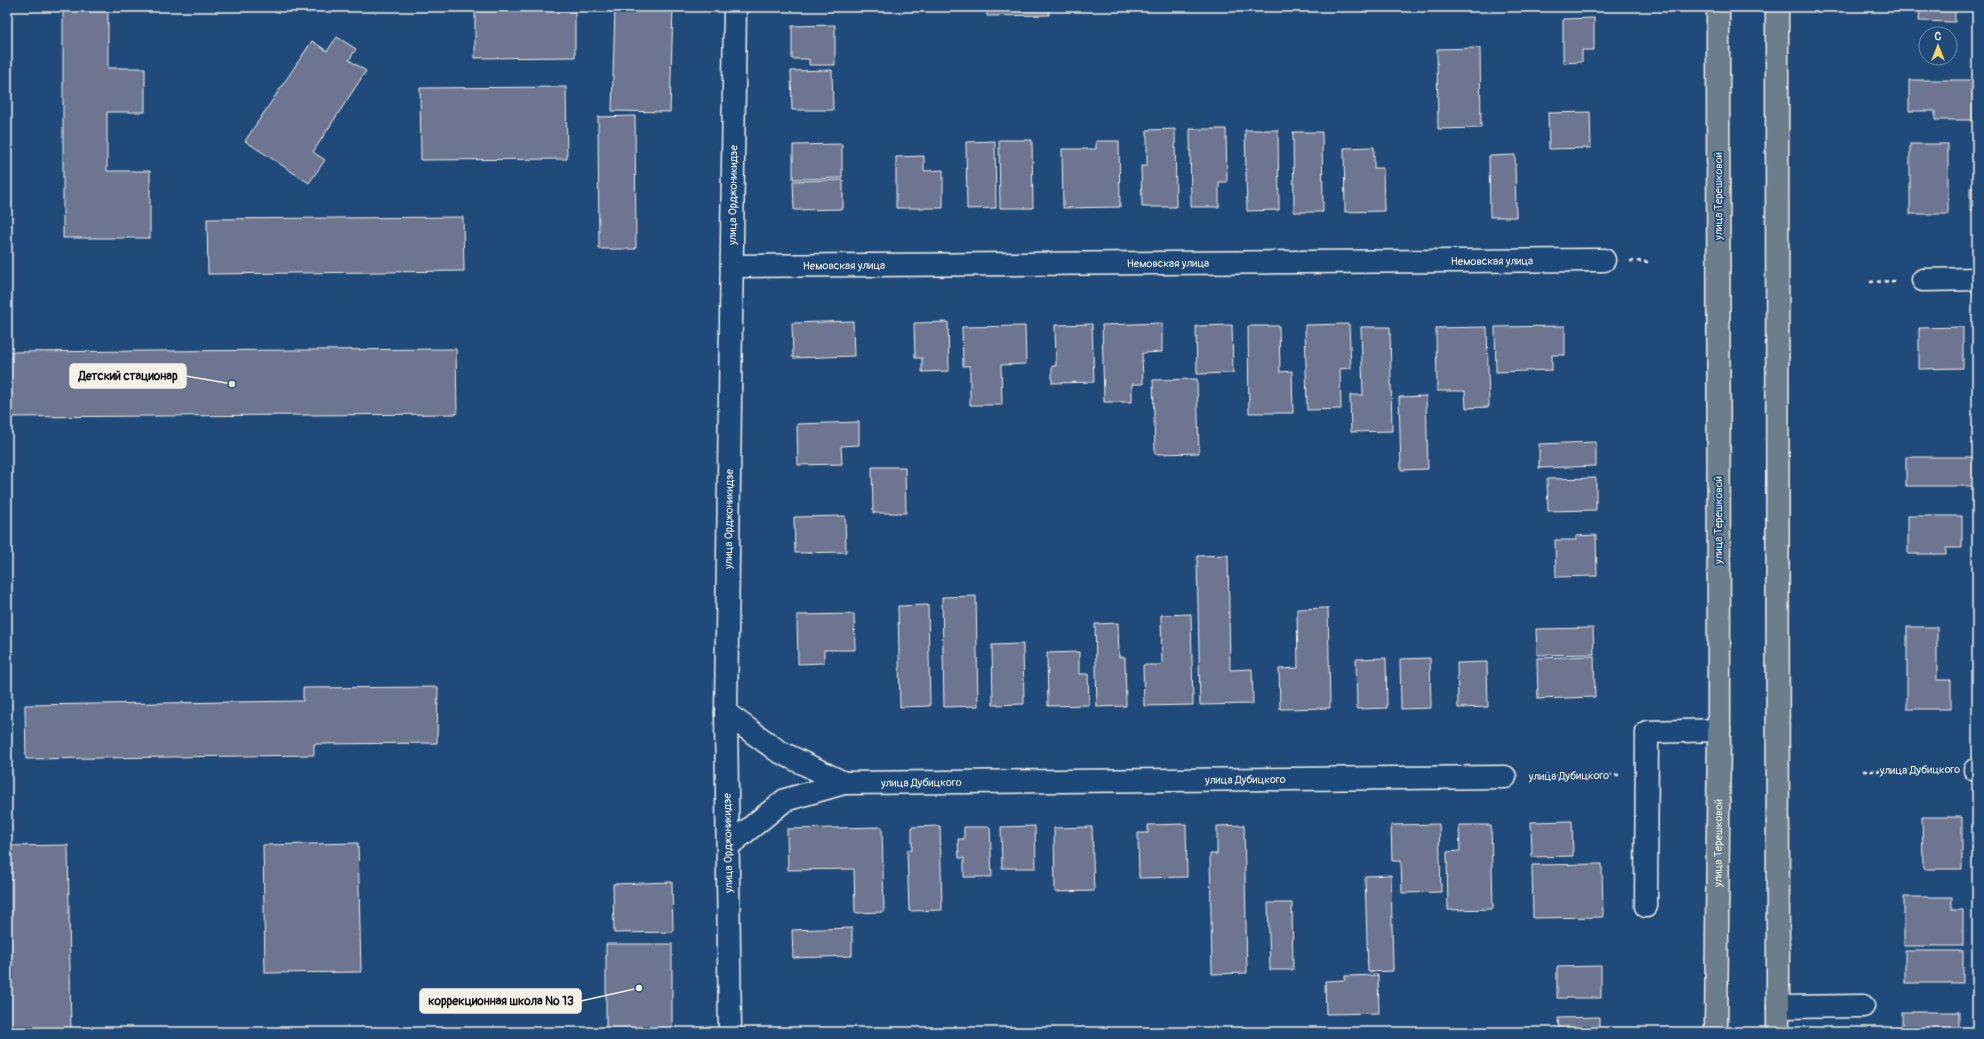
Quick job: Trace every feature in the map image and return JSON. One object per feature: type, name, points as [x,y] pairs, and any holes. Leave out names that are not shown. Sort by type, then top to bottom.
[{"type":"main road","name":"улица Терешковой","points":[[1716,1032],[1719,730],[1718,7]]},
{"type":"main road","points":[[1777,7],[1778,1032]]},
{"type":"street","name":"улица Орджоникидзе","points":[[730,1032],[726,713],[735,7]]},
{"type":"street","name":"Немовская улица","points":[[732,266],[1604,260]]},
{"type":"street","points":[[1923,280],[1977,279]]},
{"type":"street","name":"улица Дубицкого","points":[[726,713],[778,751],[844,783]]},
{"type":"street","points":[[1646,906],[1647,732],[1719,730]]},
{"type":"street","name":"улица Дубицкого","points":[[728,846],[784,800],[844,783],[1505,777]]},
{"type":"street","points":[[1778,1008],[1863,1006]]},
{"type":"path","name":"улица Дубицкого","points":[[1863,771],[1976,770]]},
{"type":"path","name":"улица Дубицкого","points":[[1505,777],[1647,775]]},
{"type":"building","points":[[63,7],[108,7],[108,68],[145,68],[145,112],[107,112],[107,171],[150,171],[150,238],[63,238]]},
{"type":"building","points":[[475,7],[575,7],[575,57],[475,58]]},
{"type":"building","points":[[615,7],[673,7],[670,112],[612,111]]},
{"type":"building","points":[[792,7],[849,7],[792,8]]},
{"type":"building","points":[[987,7],[1049,7],[1049,15],[987,16]]},
{"type":"building","points":[[1920,7],[1955,7],[1955,22],[1919,21]]},
{"type":"building","points":[[1594,18],[1594,50],[1582,50],[1582,62],[1563,63],[1563,19]]},
{"type":"building","points":[[835,25],[835,65],[809,65],[809,59],[792,59],[792,26]]},
{"type":"building","points":[[337,37],[356,49],[349,60],[366,71],[313,152],[325,160],[309,183],[245,141],[312,41],[327,51]]},
{"type":"building","points":[[1480,48],[1481,128],[1438,129],[1437,49]]},
{"type":"building","points":[[832,70],[833,110],[792,110],[791,71]]},
{"type":"building","points":[[1909,80],[1973,80],[1973,120],[1935,120],[1935,111],[1909,111]]},
{"type":"building","points":[[566,87],[567,159],[421,160],[420,88]]},
{"type":"building","points":[[1590,112],[1591,148],[1549,149],[1548,113]]},
{"type":"building","points":[[635,116],[636,249],[599,249],[598,117]]},
{"type":"building","points":[[1175,129],[1176,207],[1142,207],[1141,166],[1147,166],[1147,130]]},
{"type":"building","points":[[1190,129],[1226,129],[1227,182],[1219,182],[1219,207],[1191,207]]},
{"type":"building","points":[[1245,130],[1278,130],[1279,210],[1247,211]]},
{"type":"building","points":[[1293,132],[1322,132],[1323,212],[1294,212]]},
{"type":"building","points":[[999,140],[1032,140],[1033,208],[1000,208]]},
{"type":"building","points":[[995,141],[996,208],[967,209],[966,142]]},
{"type":"building","points":[[1096,141],[1119,141],[1120,207],[1063,208],[1062,149],[1096,149]]},
{"type":"building","points":[[842,144],[842,178],[793,179],[793,145]]},
{"type":"building","points":[[1910,144],[1948,144],[1948,214],[1910,214]]},
{"type":"building","points":[[1374,147],[1374,168],[1383,168],[1384,211],[1345,212],[1344,148]]},
{"type":"building","points":[[1515,155],[1516,217],[1490,217],[1489,156]]},
{"type":"building","points":[[924,156],[924,171],[943,170],[943,208],[896,208],[896,157]]},
{"type":"building","points":[[843,180],[843,209],[794,210],[793,181]]},
{"type":"building","points":[[1970,188],[1977,188],[1977,210],[1970,210]]},
{"type":"building","points":[[463,217],[464,271],[208,274],[207,219]]},
{"type":"building","points":[[853,321],[854,356],[793,358],[792,323]]},
{"type":"building","points":[[948,322],[949,371],[922,372],[922,358],[915,358],[914,323]]},
{"type":"building","points":[[1162,323],[1162,352],[1142,353],[1143,384],[1132,384],[1132,402],[1104,402],[1102,325]]},
{"type":"building","points":[[1092,324],[1094,382],[1052,383],[1052,366],[1056,366],[1055,325]]},
{"type":"building","points":[[1349,324],[1351,368],[1340,369],[1341,409],[1307,410],[1305,325]]},
{"type":"building","points":[[1232,325],[1233,373],[1197,374],[1196,326]]},
{"type":"building","points":[[1025,326],[1026,364],[1001,365],[1002,405],[970,405],[970,366],[963,366],[962,327]]},
{"type":"building","points":[[1248,326],[1279,326],[1280,372],[1292,371],[1293,413],[1249,413]]},
{"type":"building","points":[[1565,326],[1565,355],[1552,355],[1552,370],[1496,372],[1495,327]]},
{"type":"building","points":[[1361,327],[1390,327],[1392,431],[1351,432],[1350,395],[1363,395]]},
{"type":"building","points":[[1487,327],[1489,407],[1466,408],[1465,391],[1437,391],[1436,328]]},
{"type":"building","points":[[1963,327],[1963,368],[1919,369],[1919,328]]},
{"type":"building","points":[[456,349],[457,414],[7,417],[7,352]]},
{"type":"building","points":[[1197,379],[1199,453],[1155,454],[1153,380]]},
{"type":"building","points":[[1426,396],[1428,469],[1401,470],[1399,397]]},
{"type":"building","points":[[859,422],[859,445],[841,446],[842,464],[798,465],[797,424]]},
{"type":"building","points":[[1596,442],[1596,466],[1539,468],[1539,444]]},
{"type":"building","points":[[1906,457],[1977,457],[1977,486],[1906,486]]},
{"type":"building","points":[[872,467],[905,467],[906,513],[873,513]]},
{"type":"building","points":[[1596,478],[1596,510],[1548,511],[1547,479]]},
{"type":"building","points":[[845,516],[846,552],[795,553],[794,517]]},
{"type":"building","points":[[1908,516],[1962,516],[1962,548],[1946,548],[1946,554],[1908,554]]},
{"type":"building","points":[[1596,535],[1597,576],[1556,577],[1555,540],[1576,540],[1576,536]]},
{"type":"building","points":[[1228,555],[1230,670],[1252,669],[1253,704],[1200,705],[1197,556]]},
{"type":"building","points":[[976,596],[978,706],[944,707],[942,597]]},
{"type":"building","points":[[928,605],[930,706],[900,707],[898,606]]},
{"type":"building","points":[[1328,608],[1330,708],[1280,709],[1279,669],[1298,668],[1297,609]]},
{"type":"building","points":[[854,614],[855,650],[824,650],[824,663],[798,664],[797,615]]},
{"type":"building","points":[[1191,614],[1193,705],[1144,706],[1143,665],[1162,665],[1161,615]]},
{"type":"building","points":[[1118,623],[1119,657],[1125,657],[1126,706],[1097,707],[1095,624]]},
{"type":"building","points":[[1907,627],[1937,627],[1937,680],[1951,680],[1951,709],[1907,709]]},
{"type":"building","points":[[1593,628],[1594,654],[1537,655],[1536,629]]},
{"type":"building","points":[[1023,644],[1024,704],[993,705],[992,645]]},
{"type":"building","points":[[1079,652],[1079,674],[1088,674],[1089,705],[1048,706],[1047,653]]},
{"type":"building","points":[[1594,656],[1595,697],[1538,699],[1537,658]]},
{"type":"building","points":[[1386,658],[1387,708],[1357,709],[1356,659]]},
{"type":"building","points":[[1430,658],[1431,708],[1401,709],[1400,659]]},
{"type":"building","points":[[1487,662],[1488,707],[1458,708],[1457,663]]},
{"type":"building","points":[[438,687],[437,743],[314,744],[314,755],[26,759],[25,705],[303,701],[303,688]]},
{"type":"building","points":[[1922,817],[1962,817],[1962,869],[1923,869]]},
{"type":"building","points":[[1572,821],[1573,856],[1532,857],[1531,822]]},
{"type":"building","points":[[1186,824],[1187,877],[1139,878],[1138,833],[1148,833],[1148,825]]},
{"type":"building","points":[[1439,824],[1441,892],[1402,893],[1401,861],[1392,861],[1391,825]]},
{"type":"building","points":[[1244,825],[1247,973],[1212,974],[1210,854],[1217,854],[1217,826]]},
{"type":"building","points":[[1459,825],[1491,825],[1493,909],[1448,910],[1447,852],[1460,851]]},
{"type":"building","points":[[940,826],[942,910],[909,911],[907,850],[912,850],[912,827]]},
{"type":"building","points":[[1035,826],[1036,868],[1002,868],[1001,827]]},
{"type":"building","points":[[882,827],[884,912],[855,913],[854,869],[788,870],[787,829]]},
{"type":"building","points":[[964,827],[990,827],[992,877],[964,877],[964,858],[959,858],[958,839],[964,839]]},
{"type":"building","points":[[1092,827],[1094,891],[1055,892],[1054,828]]},
{"type":"building","points":[[358,843],[361,972],[265,973],[263,845]]},
{"type":"building","points":[[68,845],[71,1032],[7,1032],[7,846]]},
{"type":"building","points":[[1602,864],[1603,917],[1533,918],[1532,865]]},
{"type":"building","points":[[1391,875],[1393,971],[1368,972],[1365,876]]},
{"type":"building","points":[[672,882],[673,932],[614,933],[613,884]]},
{"type":"building","points":[[1904,897],[1952,897],[1952,910],[1963,910],[1963,946],[1904,946]]},
{"type":"building","points":[[1268,903],[1292,903],[1293,970],[1270,970]]},
{"type":"building","points":[[852,928],[852,956],[793,958],[792,930]]},
{"type":"building","points":[[606,944],[672,944],[672,1032],[606,1032]]},
{"type":"building","points":[[1905,951],[1963,951],[1963,983],[1905,983]]},
{"type":"building","points":[[1601,966],[1601,998],[1557,998],[1557,967]]},
{"type":"building","points":[[1378,975],[1379,1013],[1326,1014],[1325,981],[1345,980],[1345,976]]},
{"type":"building","points":[[1902,1012],[1959,1012],[1959,1032],[1902,1032]]},
{"type":"building","points":[[1599,1017],[1599,1032],[1559,1032],[1558,1018]]},
{"type":"place","name":"Детский стационар","points":[[232,384]]},
{"type":"place","name":"коррекционная школа № 13","points":[[639,988]]}]
